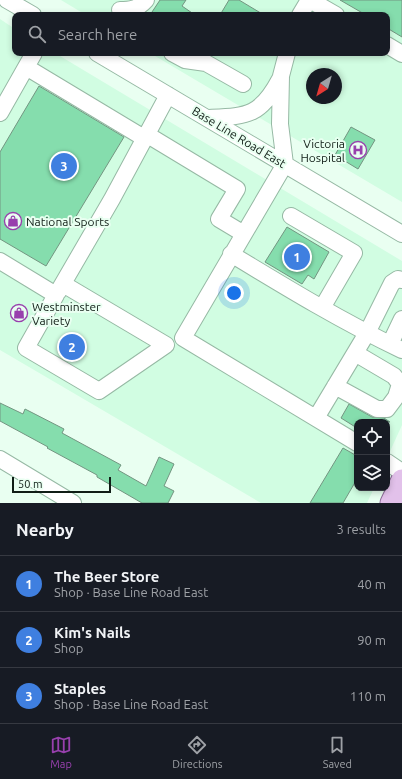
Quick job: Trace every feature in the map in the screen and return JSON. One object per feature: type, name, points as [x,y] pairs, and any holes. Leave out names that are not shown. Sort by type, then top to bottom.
[{"type":"main road","points":[[391,503],[402,480]]},
{"type":"street","points":[[7,0],[28,12]]},
{"type":"street","points":[[120,10],[133,9],[140,6],[146,0]]},
{"type":"street","points":[[302,12],[310,0],[331,12]]},
{"type":"street","points":[[390,47],[402,54]]},
{"type":"street","name":"Base Line Road East","points":[[102,56],[402,234]]},
{"type":"street","points":[[178,56],[185,60],[206,63],[243,84]]},
{"type":"street","points":[[207,118],[240,116],[247,114],[261,106],[272,93],[281,76],[286,56]]},
{"type":"street","points":[[0,113],[30,60],[145,136],[237,189],[219,219],[244,234]]},
{"type":"street","points":[[168,95],[109,205],[26,348],[98,391],[166,345],[183,338],[285,164],[280,124],[281,76]]},
{"type":"street","points":[[291,216],[354,253],[322,308]]},
{"type":"street","points":[[231,254],[322,308],[396,348],[402,319]]},
{"type":"street","points":[[0,261],[60,290],[166,345]]},
{"type":"street","points":[[316,418],[366,333],[392,283],[398,279],[402,280]]},
{"type":"street","points":[[183,338],[354,441]]},
{"type":"street","points":[[335,386],[376,409],[387,409],[396,397],[400,384],[394,376],[354,353]]},
{"type":"street","points":[[0,459],[74,503]]},
{"type":"street","points":[[390,464],[402,472]]},
{"type":"shaded area","name":"Victoria Hospital","points":[[61,0],[402,0],[402,202],[155,56],[390,56],[390,12],[81,12]]},
{"type":"shaded area","points":[[0,19],[12,27],[12,56],[60,56],[402,261],[402,425],[390,451],[390,419],[354,419],[354,491],[373,491],[367,503],[261,503],[0,350]]},
{"type":"building","points":[[160,0],[186,0],[182,6],[191,12],[152,12]]},
{"type":"building","points":[[229,0],[239,0],[259,12],[222,12]]},
{"type":"building","points":[[340,0],[402,0],[402,37],[390,30],[390,12],[361,12]]},
{"type":"building","points":[[39,86],[124,137],[46,266],[0,239],[0,152]]},
{"type":"building","points":[[351,127],[375,140],[358,169],[335,155]]},
{"type":"building","points":[[287,227],[329,252],[314,279],[308,275],[302,284],[265,262]]},
{"type":"building","points":[[0,403],[23,414],[25,409],[64,429],[62,433],[121,465],[118,470],[146,486],[159,457],[174,464],[164,486],[174,491],[168,503],[142,503],[97,477],[97,475],[0,421]]},
{"type":"building","points":[[349,404],[372,417],[386,419],[354,419],[354,426],[341,418]]},
{"type":"building","points":[[343,448],[354,454],[354,484],[343,503],[310,503]]},
{"type":"place","name":"Victoria Hospital","points":[[358,150]]},
{"type":"place","name":"Staples","points":[[64,166]]},
{"type":"place","name":"National Sports","points":[[13,221]]},
{"type":"place","name":"The Beer Store","points":[[297,257]]},
{"type":"place","name":"Westminster Variety","points":[[19,313]]},
{"type":"place","name":"Kim's Nails","points":[[72,347]]}]
